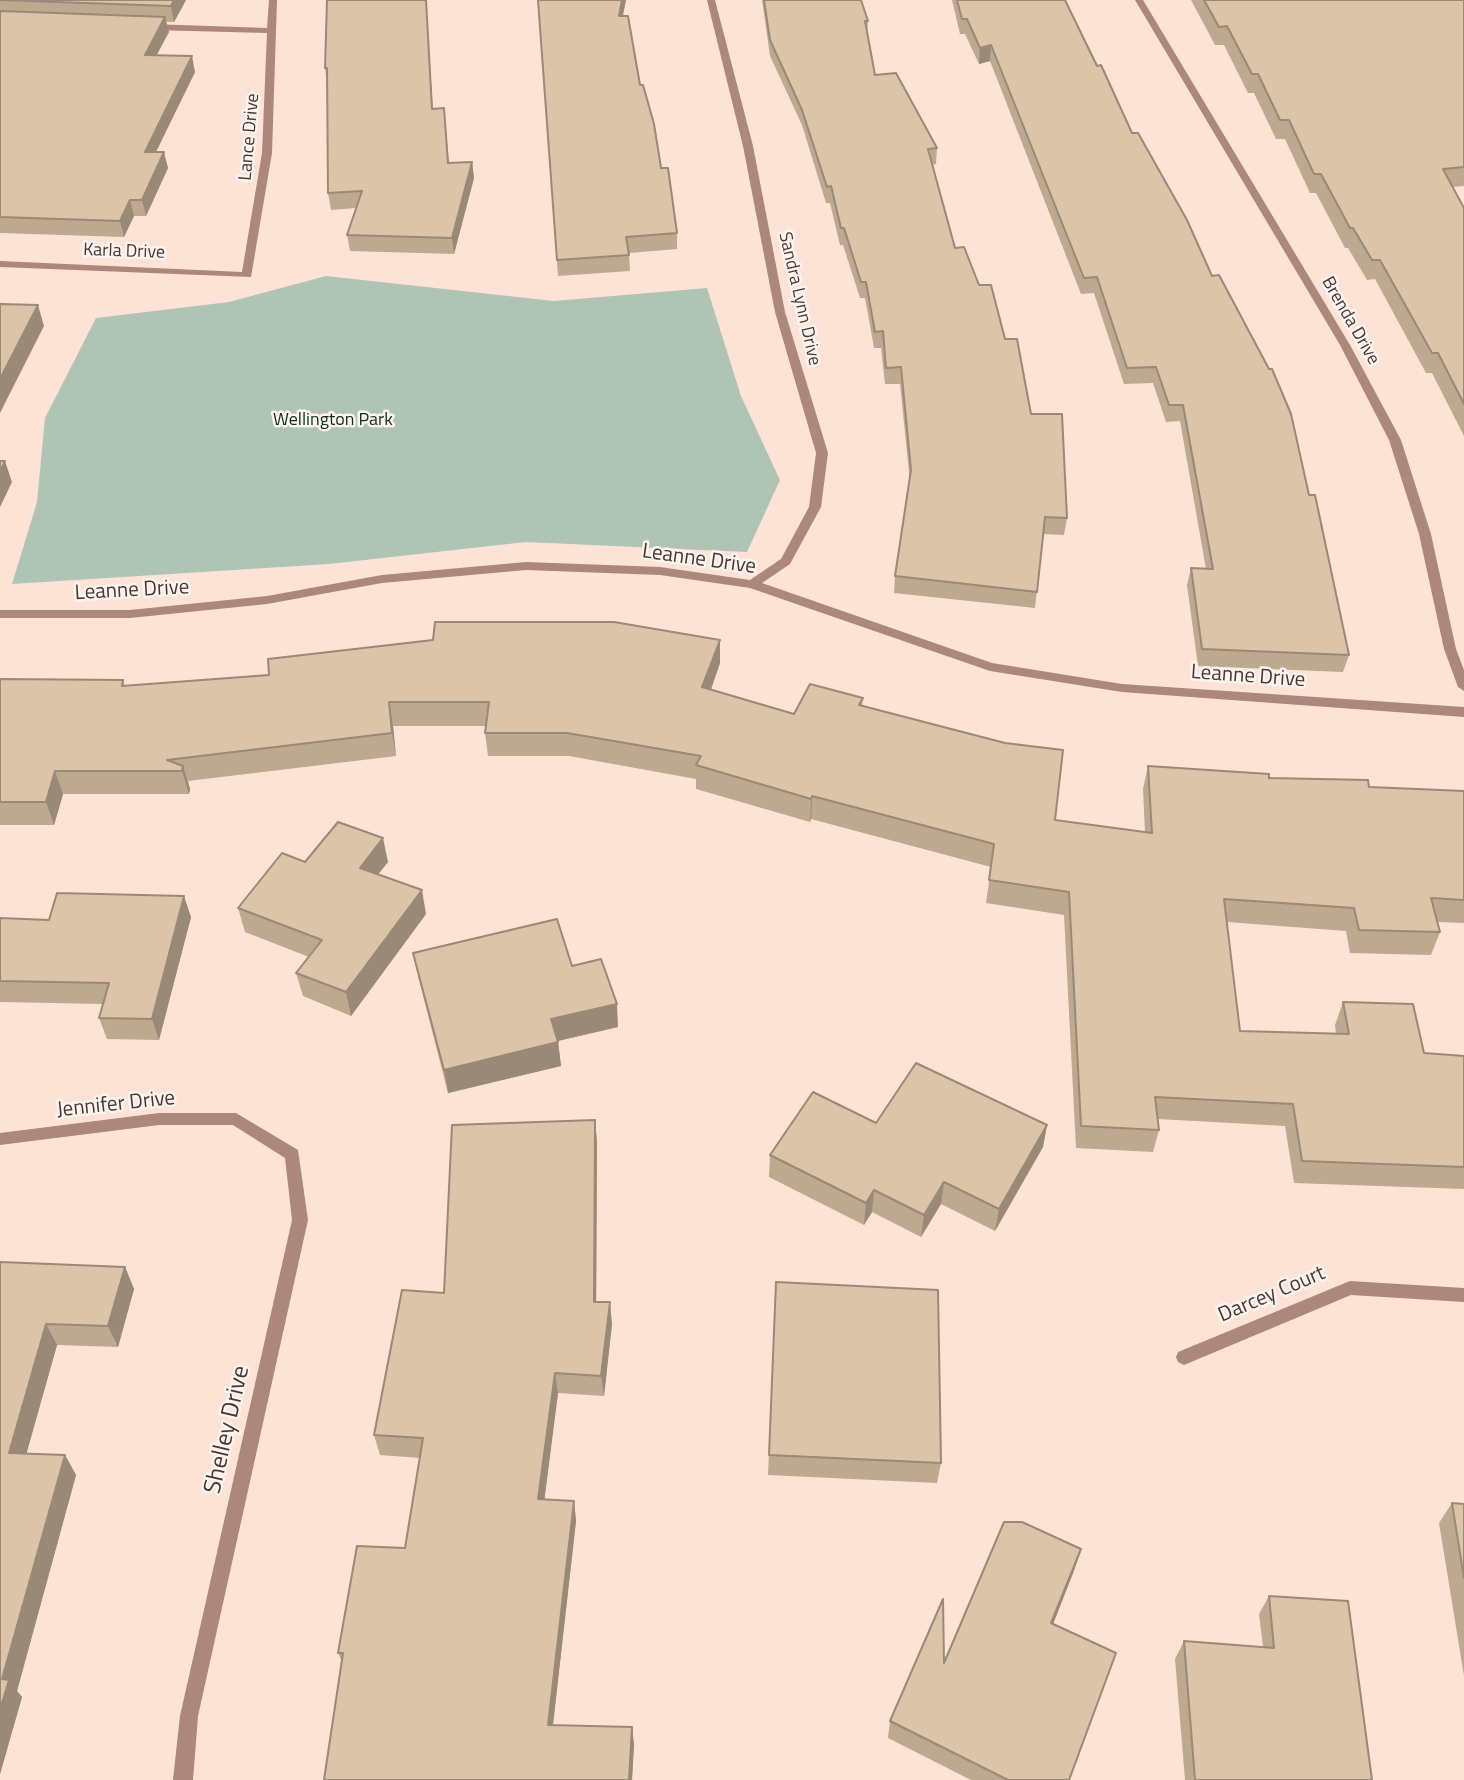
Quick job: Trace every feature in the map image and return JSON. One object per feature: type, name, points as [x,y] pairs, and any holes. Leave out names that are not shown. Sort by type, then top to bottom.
[{"type":"street","name":"Lance Drive","points":[[247,275],[267,153],[273,0]]},
{"type":"street","name":"Sandra Lynn Drive","points":[[712,0],[748,146],[780,312],[822,453],[815,507],[786,561],[752,584]]},
{"type":"street","name":"Brenda Drive","points":[[1139,0],[1345,345],[1395,440],[1425,534],[1450,649],[1464,687]]},
{"type":"street","points":[[136,26],[272,31]]},
{"type":"street","name":"Karla Drive","points":[[0,264],[247,275]]},
{"type":"street","name":"Leanne Drive","points":[[0,614],[130,614],[267,600],[382,579],[526,566],[660,571],[752,584],[990,667],[1122,688],[1464,712]]},
{"type":"street","name":"Jennifer Drive","points":[[0,1139],[159,1119],[236,1119]]},
{"type":"street","name":"Shelley Drive","points":[[183,1780],[189,1716],[300,1220],[292,1155],[236,1119]]},
{"type":"street","name":"Darcey Court","points":[[1184,1357],[1350,1287],[1464,1295]]},
{"type":"green space","name":"Wellington Park","points":[[326,276],[554,301],[707,288],[741,396],[780,480],[747,552],[526,542],[329,564],[12,584],[37,502],[45,418],[96,318],[229,302]]},
{"type":"building","points":[[0,0],[174,0],[171,6]]},
{"type":"building","points":[[327,0],[426,0],[432,109],[444,108],[448,163],[472,162],[452,238],[347,235],[362,191],[328,193],[325,68]]},
{"type":"building","points":[[538,0],[622,0],[619,16],[628,16],[640,85],[643,85],[654,124],[661,168],[668,168],[677,233],[626,237],[629,255],[557,260]]},
{"type":"building","points":[[764,0],[861,0],[868,21],[865,21],[875,75],[896,73],[937,148],[928,149],[955,248],[964,247],[979,285],[991,285],[1005,339],[1017,339],[1031,414],[1062,414],[1067,518],[1045,517],[1037,592],[895,576],[911,470],[901,367],[886,368],[883,331],[875,332],[866,282],[861,282],[844,228],[841,228],[831,186],[827,187],[802,110],[770,40]]},
{"type":"building","points":[[957,0],[1065,0],[1097,66],[1101,65],[1132,133],[1138,133],[1187,220],[1212,276],[1219,275],[1269,369],[1272,369],[1291,414],[1309,495],[1315,495],[1349,655],[1202,649],[1191,568],[1213,569],[1183,405],[1169,405],[1156,367],[1127,368],[1097,277],[1084,278],[991,45],[980,48],[967,19],[962,19]]},
{"type":"building","points":[[1204,0],[1464,0],[1464,167],[1443,169],[1464,208],[1464,404],[1438,353],[1432,353],[1380,260],[1372,260],[1353,228],[1350,228],[1321,174],[1314,174],[1289,120],[1280,120],[1258,74],[1252,74],[1227,26],[1219,27]]},
{"type":"building","points":[[0,11],[165,17],[145,55],[192,56],[145,152],[164,152],[142,200],[130,200],[120,221],[0,217]]},
{"type":"building","points":[[0,304],[38,305],[0,379]]},
{"type":"building","points":[[435,622],[614,622],[720,640],[702,687],[794,714],[810,684],[863,698],[859,705],[1005,743],[1063,750],[1055,820],[1152,833],[1148,766],[1269,774],[1269,778],[1368,780],[1369,787],[1464,791],[1464,900],[1431,898],[1440,932],[1359,930],[1354,908],[1224,899],[1240,1031],[1349,1034],[1343,1002],[1413,1004],[1424,1053],[1464,1056],[1464,1167],[1302,1161],[1293,1104],[1155,1097],[1159,1130],[1081,1126],[1069,892],[989,880],[994,844],[812,796],[811,799],[696,765],[701,756],[567,733],[485,733],[489,702],[389,702],[392,733],[167,760],[183,766],[182,771],[55,771],[46,802],[0,802],[0,679],[123,680],[122,686],[269,675],[268,659],[433,640]]},
{"type":"building","points":[[338,822],[383,838],[360,868],[422,890],[346,992],[296,973],[322,940],[238,908],[282,853],[305,862]]},
{"type":"building","points":[[57,893],[184,896],[152,1019],[99,1018],[109,983],[0,981],[0,918],[49,920]]},
{"type":"building","points":[[557,919],[572,966],[601,959],[617,1004],[551,1019],[558,1042],[444,1070],[413,953]]},
{"type":"building","points":[[916,1063],[1047,1125],[999,1209],[944,1182],[924,1215],[874,1190],[866,1203],[770,1155],[813,1092],[876,1123]]},
{"type":"building","points":[[595,1120],[594,1302],[610,1302],[601,1376],[555,1373],[538,1499],[574,1501],[548,1725],[632,1727],[629,1780],[324,1780],[343,1653],[338,1653],[357,1546],[405,1548],[423,1438],[374,1435],[402,1290],[444,1293],[452,1125]]},
{"type":"building","points":[[0,1262],[125,1267],[108,1326],[46,1324],[9,1453],[65,1455],[2,1679],[9,1680],[0,1710]]},
{"type":"building","points":[[776,1282],[938,1290],[941,1463],[769,1455]]},
{"type":"building","points":[[1452,1503],[1464,1504],[1464,1578]]},
{"type":"building","points":[[1004,1522],[1022,1522],[1081,1549],[1051,1623],[1116,1653],[1069,1780],[1008,1780],[890,1721],[943,1599],[944,1663]]},
{"type":"building","points":[[1269,1596],[1348,1601],[1372,1780],[1195,1780],[1184,1641],[1274,1648]]}]
